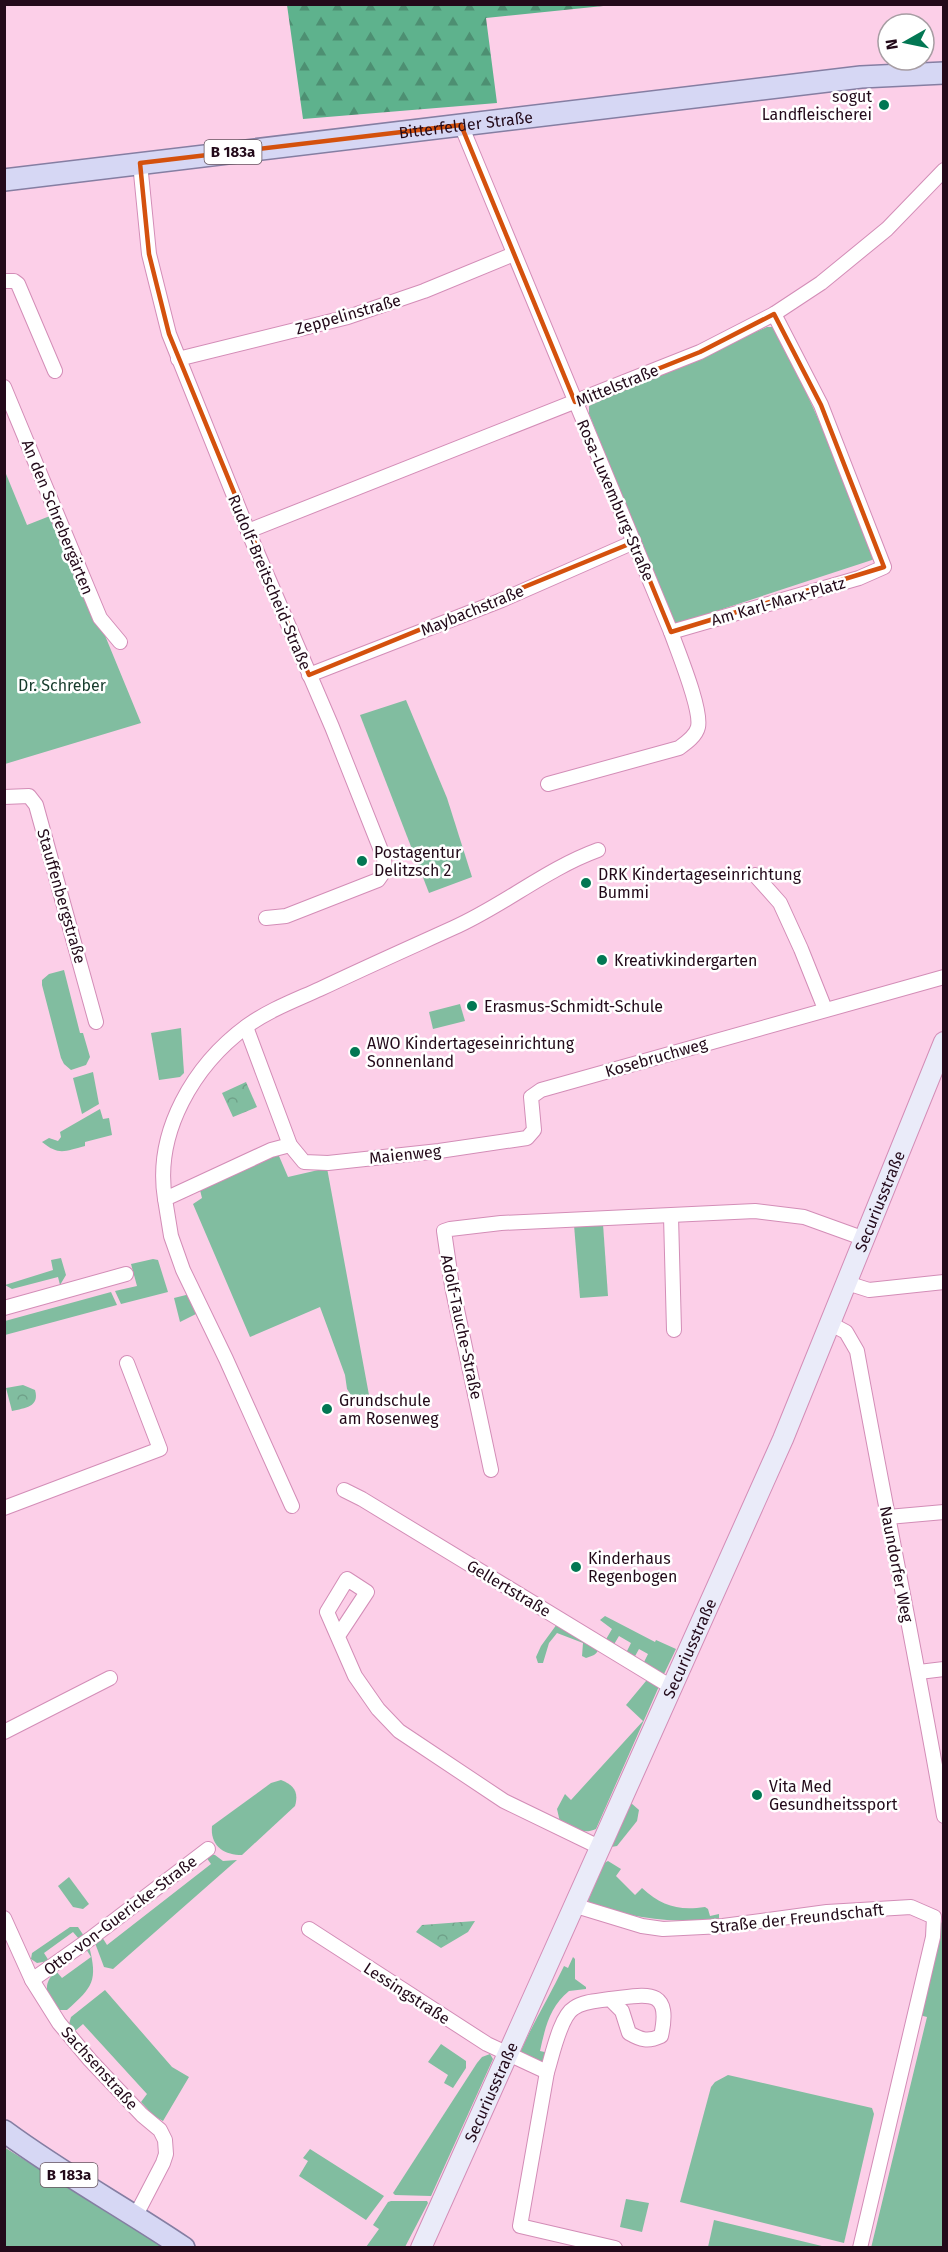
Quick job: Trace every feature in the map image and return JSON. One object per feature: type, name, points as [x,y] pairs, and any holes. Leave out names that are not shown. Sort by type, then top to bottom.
[{"type":"main road","name":"Bitterfelder Straße","points":[[4,180],[861,77],[938,71]]},
{"type":"main road","name":"B 183a","points":[[4,2131],[46,2162],[136,2215],[184,2247]]},
{"type":"street","name":"Rosa-Luxemburg-Straße","points":[[460,125],[671,632],[696,712],[698,728],[691,739],[679,748],[548,784]]},
{"type":"street","name":"Rudolf-Breitscheid-Straße","points":[[140,163],[149,254],[166,324],[248,531],[384,858],[386,870],[378,880],[286,916],[266,918]]},
{"type":"street","name":"Mittelstraße","points":[[248,531],[700,352],[774,314],[821,283],[887,229],[944,170]]},
{"type":"street","name":"Zeppelinstraße","points":[[178,358],[348,317],[424,291],[514,254]]},
{"type":"street","points":[[4,281],[14,281],[18,284],[55,371]]},
{"type":"street","name":"Am Karl-Marx-Platz","points":[[671,632],[859,578],[884,567],[821,405],[774,314]]},
{"type":"street","name":"An den Schrebergärten","points":[[4,387],[100,618],[120,642]]},
{"type":"street","name":"Maybachstraße","points":[[309,675],[502,600],[634,542]]},
{"type":"street","name":"Stauffenbergstraße","points":[[4,797],[29,796],[36,805],[96,1022]]},
{"type":"street","points":[[292,1506],[183,1270],[171,1236],[165,1199],[164,1162],[169,1135],[189,1088],[207,1064],[246,1027],[278,1008],[454,928],[572,860],[598,850]]},
{"type":"street","points":[[755,875],[780,903],[825,1009]]},
{"type":"street","name":"Kosebruchweg","points":[[527,1138],[534,1130],[531,1097],[541,1090],[944,977]]},
{"type":"street","points":[[165,1199],[271,1150],[290,1145],[246,1027]]},
{"type":"street","name":"Securiusstraße","points":[[421,2247],[783,1439],[944,1042]]},
{"type":"street","name":"Maienweg","points":[[290,1145],[304,1161],[328,1163],[439,1151],[527,1138]]},
{"type":"street","name":"Adolf-Tauche-Straße","points":[[491,1470],[452,1286],[444,1231],[501,1223],[755,1211],[804,1217],[865,1239]]},
{"type":"street","points":[[671,1216],[674,1330]]},
{"type":"street","points":[[4,1308],[126,1274]]},
{"type":"street","points":[[847,1283],[869,1290],[944,1282]]},
{"type":"street","name":"Naundorfer Weg","points":[[831,1324],[846,1332],[857,1351],[919,1672],[944,1816]]},
{"type":"street","points":[[4,1508],[160,1449],[127,1363]]},
{"type":"street","name":"Gellertstraße","points":[[344,1490],[362,1498],[673,1688]]},
{"type":"street","points":[[888,1517],[944,1512]]},
{"type":"street","points":[[338,1636],[355,1676],[378,1709],[399,1731],[504,1801],[599,1847]]},
{"type":"street","points":[[919,1672],[944,1669]]},
{"type":"street","points":[[4,1732],[110,1678]]},
{"type":"street","name":"Otto-von-Guericke-Straße","points":[[32,1980],[208,1849]]},
{"type":"street","name":"Straße der Freundschaft","points":[[573,1905],[642,1926],[663,1929],[723,1926],[827,1912],[911,1907],[934,1917],[933,1937],[860,2247]]},
{"type":"street","name":"Sachsenstraße","points":[[4,1918],[32,1980],[59,2023],[90,2060],[142,2115],[160,2130],[165,2140],[166,2154],[163,2163],[136,2215]]},
{"type":"street","name":"Lessingstraße","points":[[309,1929],[487,2044],[548,2073]]},
{"type":"street","points":[[610,1999],[584,2003],[571,2009],[564,2021],[548,2073],[528,2169],[520,2226],[615,2247]]},
{"type":"highlighted area","points":[[461,125],[575,402],[700,352],[774,314],[821,405],[884,567],[671,632],[634,542],[309,675],[169,334],[149,254],[140,163]]},
{"type":"green space","points":[[287,4],[613,5],[486,18],[497,103],[303,119]]},
{"type":"green space","points":[[767,327],[773,327],[776,330],[803,387],[841,471],[875,559],[674,625],[589,414],[589,406]]},
{"type":"green space","name":"Dr. Schreber","points":[[4,469],[27,525],[55,514],[141,723],[5,764]]},
{"type":"green space","points":[[406,700],[447,798],[472,877],[429,893],[360,715]]},
{"type":"green space","points":[[64,970],[80,1033],[83,1033],[90,1057],[86,1065],[71,1070],[61,1058],[42,985],[42,980],[49,974]]},
{"type":"green space","points":[[460,1004],[465,1021],[433,1029],[429,1012]]},
{"type":"green space","points":[[181,1028],[184,1073],[180,1077],[159,1080],[151,1033]]},
{"type":"green space","points":[[93,1072],[99,1104],[82,1114],[73,1078]]},
{"type":"green space","points":[[246,1082],[257,1107],[233,1117],[222,1093]]},
{"type":"green space","points":[[100,1109],[103,1119],[109,1118],[112,1135],[85,1142],[85,1146],[67,1151],[58,1151],[42,1142],[49,1138],[58,1141],[61,1137],[60,1132]]},
{"type":"green space","points":[[271,1152],[279,1156],[288,1177],[327,1168],[369,1395],[353,1398],[347,1389],[345,1375],[320,1307],[250,1337],[193,1204],[202,1198],[199,1186]]},
{"type":"green space","points":[[603,1224],[608,1296],[580,1298],[574,1225]]},
{"type":"green space","points":[[61,1258],[66,1275],[60,1285],[58,1277],[12,1289],[5,1285],[53,1270],[51,1260]]},
{"type":"green space","points":[[158,1260],[168,1292],[121,1304],[115,1291],[137,1286],[131,1264]]},
{"type":"green space","points":[[111,1292],[117,1305],[5,1335],[5,1321]]},
{"type":"green space","points":[[190,1294],[198,1313],[180,1322],[174,1298]]},
{"type":"green space","points":[[23,1385],[35,1390],[35,1400],[30,1406],[12,1411],[6,1388]]},
{"type":"green space","points":[[605,1616],[655,1642],[656,1640],[676,1649],[664,1674],[643,1664],[648,1654],[639,1649],[634,1658],[626,1653],[631,1643],[619,1636],[613,1646],[605,1641],[612,1629],[600,1620]]},
{"type":"green space","points":[[557,1624],[599,1648],[597,1652],[586,1658],[582,1656],[583,1643],[557,1633],[549,1643],[543,1663],[538,1663],[536,1657],[541,1646]]},
{"type":"green space","points":[[653,1679],[660,1684],[596,1829],[582,1831],[560,1822],[557,1809],[565,1794],[571,1800],[643,1721],[626,1705],[646,1681]]},
{"type":"green space","points":[[281,1780],[289,1784],[296,1793],[295,1806],[242,1855],[235,1855],[220,1848],[213,1839],[212,1826],[271,1783]]},
{"type":"green space","points":[[631,1803],[639,1810],[637,1821],[617,1846],[611,1847]]},
{"type":"green space","points":[[209,1854],[223,1861],[237,1860],[113,1969],[104,1967],[95,1943],[102,1937],[107,1945],[211,1864],[206,1857]]},
{"type":"green space","points":[[608,1861],[621,1869],[616,1876],[635,1895],[642,1888],[656,1899],[671,1906],[705,1907],[710,1916],[719,1914],[719,1920],[654,1919],[590,1906],[588,1901],[604,1863]]},
{"type":"green space","points":[[69,1877],[89,1904],[83,1909],[73,1907],[58,1886]]},
{"type":"green space","points":[[475,1921],[468,1932],[441,1948],[416,1932],[422,1925]]},
{"type":"green space","points":[[943,1921],[943,2247],[871,2248],[927,2017],[919,2015],[938,1926]]},
{"type":"green space","points":[[70,1927],[78,1927],[84,1936],[79,1939],[73,1932],[44,1953],[49,1961],[37,1963],[31,1959],[32,1953]]},
{"type":"green space","points":[[89,1946],[92,1958],[93,1976],[88,1989],[67,2010],[57,2010],[48,1995],[48,1981],[56,1971],[62,1978],[91,1957],[86,1949]]},
{"type":"green space","points":[[573,1957],[575,1959],[575,1979],[586,1989],[569,1991],[557,2003],[546,2026],[540,2051],[549,2053],[544,2061],[539,2063],[520,2053],[564,1966],[568,1968]]},
{"type":"green space","points":[[105,1990],[172,2067],[189,2077],[163,2121],[154,2116],[141,2102],[147,2094],[83,2024],[75,2031],[69,2024],[71,2017]]},
{"type":"green space","points":[[441,2044],[466,2061],[466,2068],[453,2088],[444,2083],[448,2075],[428,2062]]},
{"type":"green space","points":[[490,2054],[493,2059],[431,2196],[395,2195],[393,2193],[477,2063],[482,2057]]},
{"type":"green space","points":[[728,2075],[872,2108],[874,2114],[844,2243],[680,2202],[711,2087]]},
{"type":"green space","points":[[4,2147],[154,2241],[166,2247],[5,2247]]},
{"type":"green space","points":[[310,2149],[384,2196],[366,2220],[299,2176],[308,2161],[303,2158]]},
{"type":"green space","points":[[626,2199],[649,2203],[642,2232],[620,2227]]},
{"type":"green space","points":[[391,2201],[427,2201],[428,2203],[405,2247],[366,2247],[379,2229],[373,2225]]},
{"type":"green space","points":[[714,2220],[826,2247],[708,2247]]},
{"type":"place","name":"sogut Landfleischerei","points":[[884,105]]},
{"type":"place","name":"Postagentur Delitzsch 2","points":[[362,861]]},
{"type":"place","name":"DRK Kindertageseinrichtung Bummi","points":[[586,883]]},
{"type":"place","name":"Kreativkindergarten","points":[[602,960]]},
{"type":"place","name":"Erasmus-Schmidt-Schule","points":[[472,1006]]},
{"type":"place","name":"AWO Kindertageseinrichtung Sonnenland","points":[[355,1052]]},
{"type":"place","name":"Grundschule am Rosenweg","points":[[327,1409]]},
{"type":"place","name":"Kinderhaus Regenbogen","points":[[576,1567]]},
{"type":"place","name":"Vita Med Gesundheitssport","points":[[757,1795]]}]
